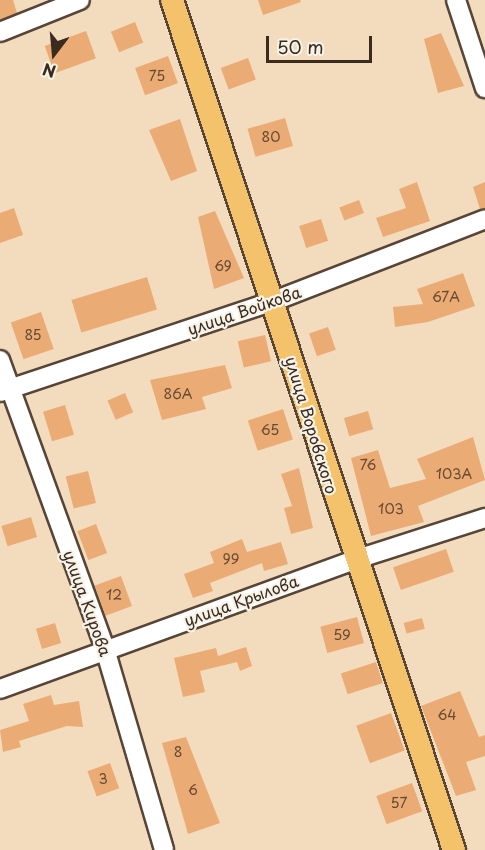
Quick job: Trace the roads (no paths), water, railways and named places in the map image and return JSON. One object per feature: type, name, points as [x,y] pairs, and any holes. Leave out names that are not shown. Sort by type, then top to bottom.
[{"type":"main road","name":"улица Воровского","points":[[172,0],[274,301],[354,560],[454,850]]},
{"type":"street","points":[[0,32],[80,0]]},
{"type":"street","points":[[456,0],[485,88]]},
{"type":"street","name":"улица Войкова","points":[[4,390],[274,301],[485,219]]},
{"type":"street","name":"улица Кирова","points":[[0,360],[4,390],[105,649],[164,850]]},
{"type":"street","name":"улица Крылова","points":[[0,689],[354,560],[485,518]]}]
